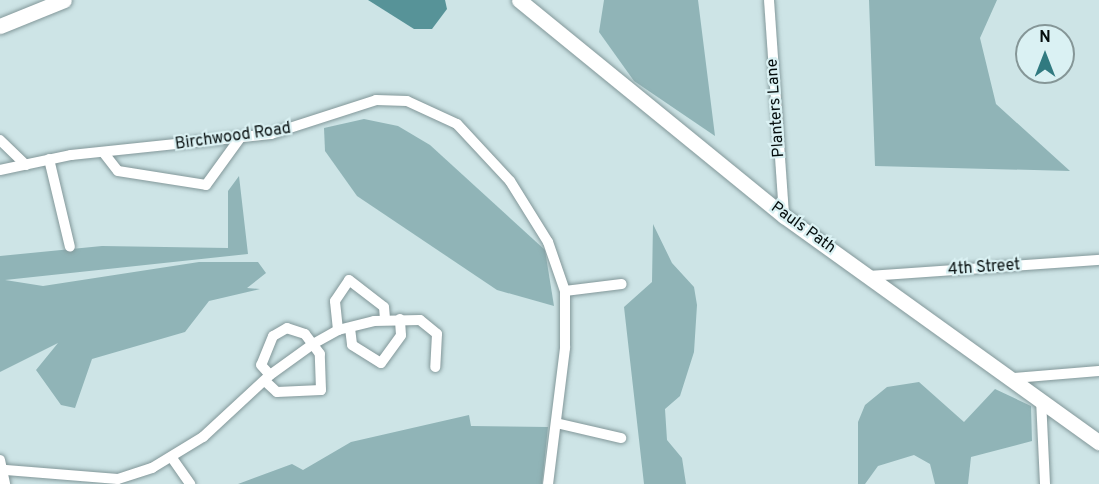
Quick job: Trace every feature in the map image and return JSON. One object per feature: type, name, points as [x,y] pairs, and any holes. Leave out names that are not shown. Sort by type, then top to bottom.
[{"type":"street","points":[[0,26],[64,0]]},
{"type":"street","name":"Pauls Path","points":[[519,0],[784,216],[1014,378],[1099,442]]},
{"type":"street","name":"Planters Lane","points":[[769,0],[784,216]]},
{"type":"street","name":"Birchwood Road","points":[[0,170],[49,159],[240,138],[310,124],[376,100],[407,101],[432,110],[478,143],[510,181],[548,242],[565,291],[566,348],[548,484]]},
{"type":"street","points":[[103,152],[118,171],[206,185],[240,138]]},
{"type":"street","points":[[0,140],[26,165]]},
{"type":"street","points":[[49,159],[70,247]]},
{"type":"street","name":"4th Street","points":[[870,276],[1099,260]]},
{"type":"street","points":[[385,319],[384,307],[349,280],[335,302],[352,345],[381,363],[400,335],[400,319]]},
{"type":"street","points":[[565,291],[622,284]]},
{"type":"street","points":[[5,484],[3,465],[105,482],[134,475],[172,458],[267,378],[313,344],[344,329],[385,319],[420,320],[438,334],[435,367]]},
{"type":"street","points":[[286,328],[305,334],[320,354],[321,390],[277,392],[267,378],[261,365],[273,336],[286,328]]},
{"type":"street","points":[[1014,378],[1099,371]]},
{"type":"street","points":[[1041,399],[1045,484]]},
{"type":"street","points":[[556,423],[621,438]]},
{"type":"street","points":[[172,458],[190,484]]},
{"type":"shaded area","points":[[368,0],[445,0],[447,9],[432,29],[414,29]]},
{"type":"shaded area","points":[[604,0],[698,0],[715,136],[634,81],[599,32]]},
{"type":"shaded area","points":[[869,0],[997,0],[980,38],[996,104],[1070,171],[875,166]]},
{"type":"shaded area","points":[[364,119],[398,126],[430,145],[545,250],[554,306],[497,290],[357,196],[325,151],[324,128]]},
{"type":"shaded area","points":[[239,176],[248,254],[5,280],[43,286],[199,262],[258,262],[266,273],[247,288],[260,289],[209,301],[185,332],[92,359],[75,408],[61,405],[36,370],[58,343],[0,372],[0,256],[102,246],[228,248],[228,191]]},
{"type":"shaded area","points":[[653,224],[672,263],[694,287],[697,305],[694,352],[680,396],[665,409],[667,440],[682,458],[686,484],[644,484],[624,307],[652,282]]},
{"type":"shaded area","points":[[919,382],[964,422],[995,389],[1031,406],[1032,441],[971,457],[968,484],[935,484],[930,464],[914,455],[878,466],[865,484],[858,484],[858,422],[865,405],[887,387]]},
{"type":"shaded area","points":[[469,415],[471,426],[548,427],[542,484],[238,484],[292,464],[303,470],[351,442]]}]
